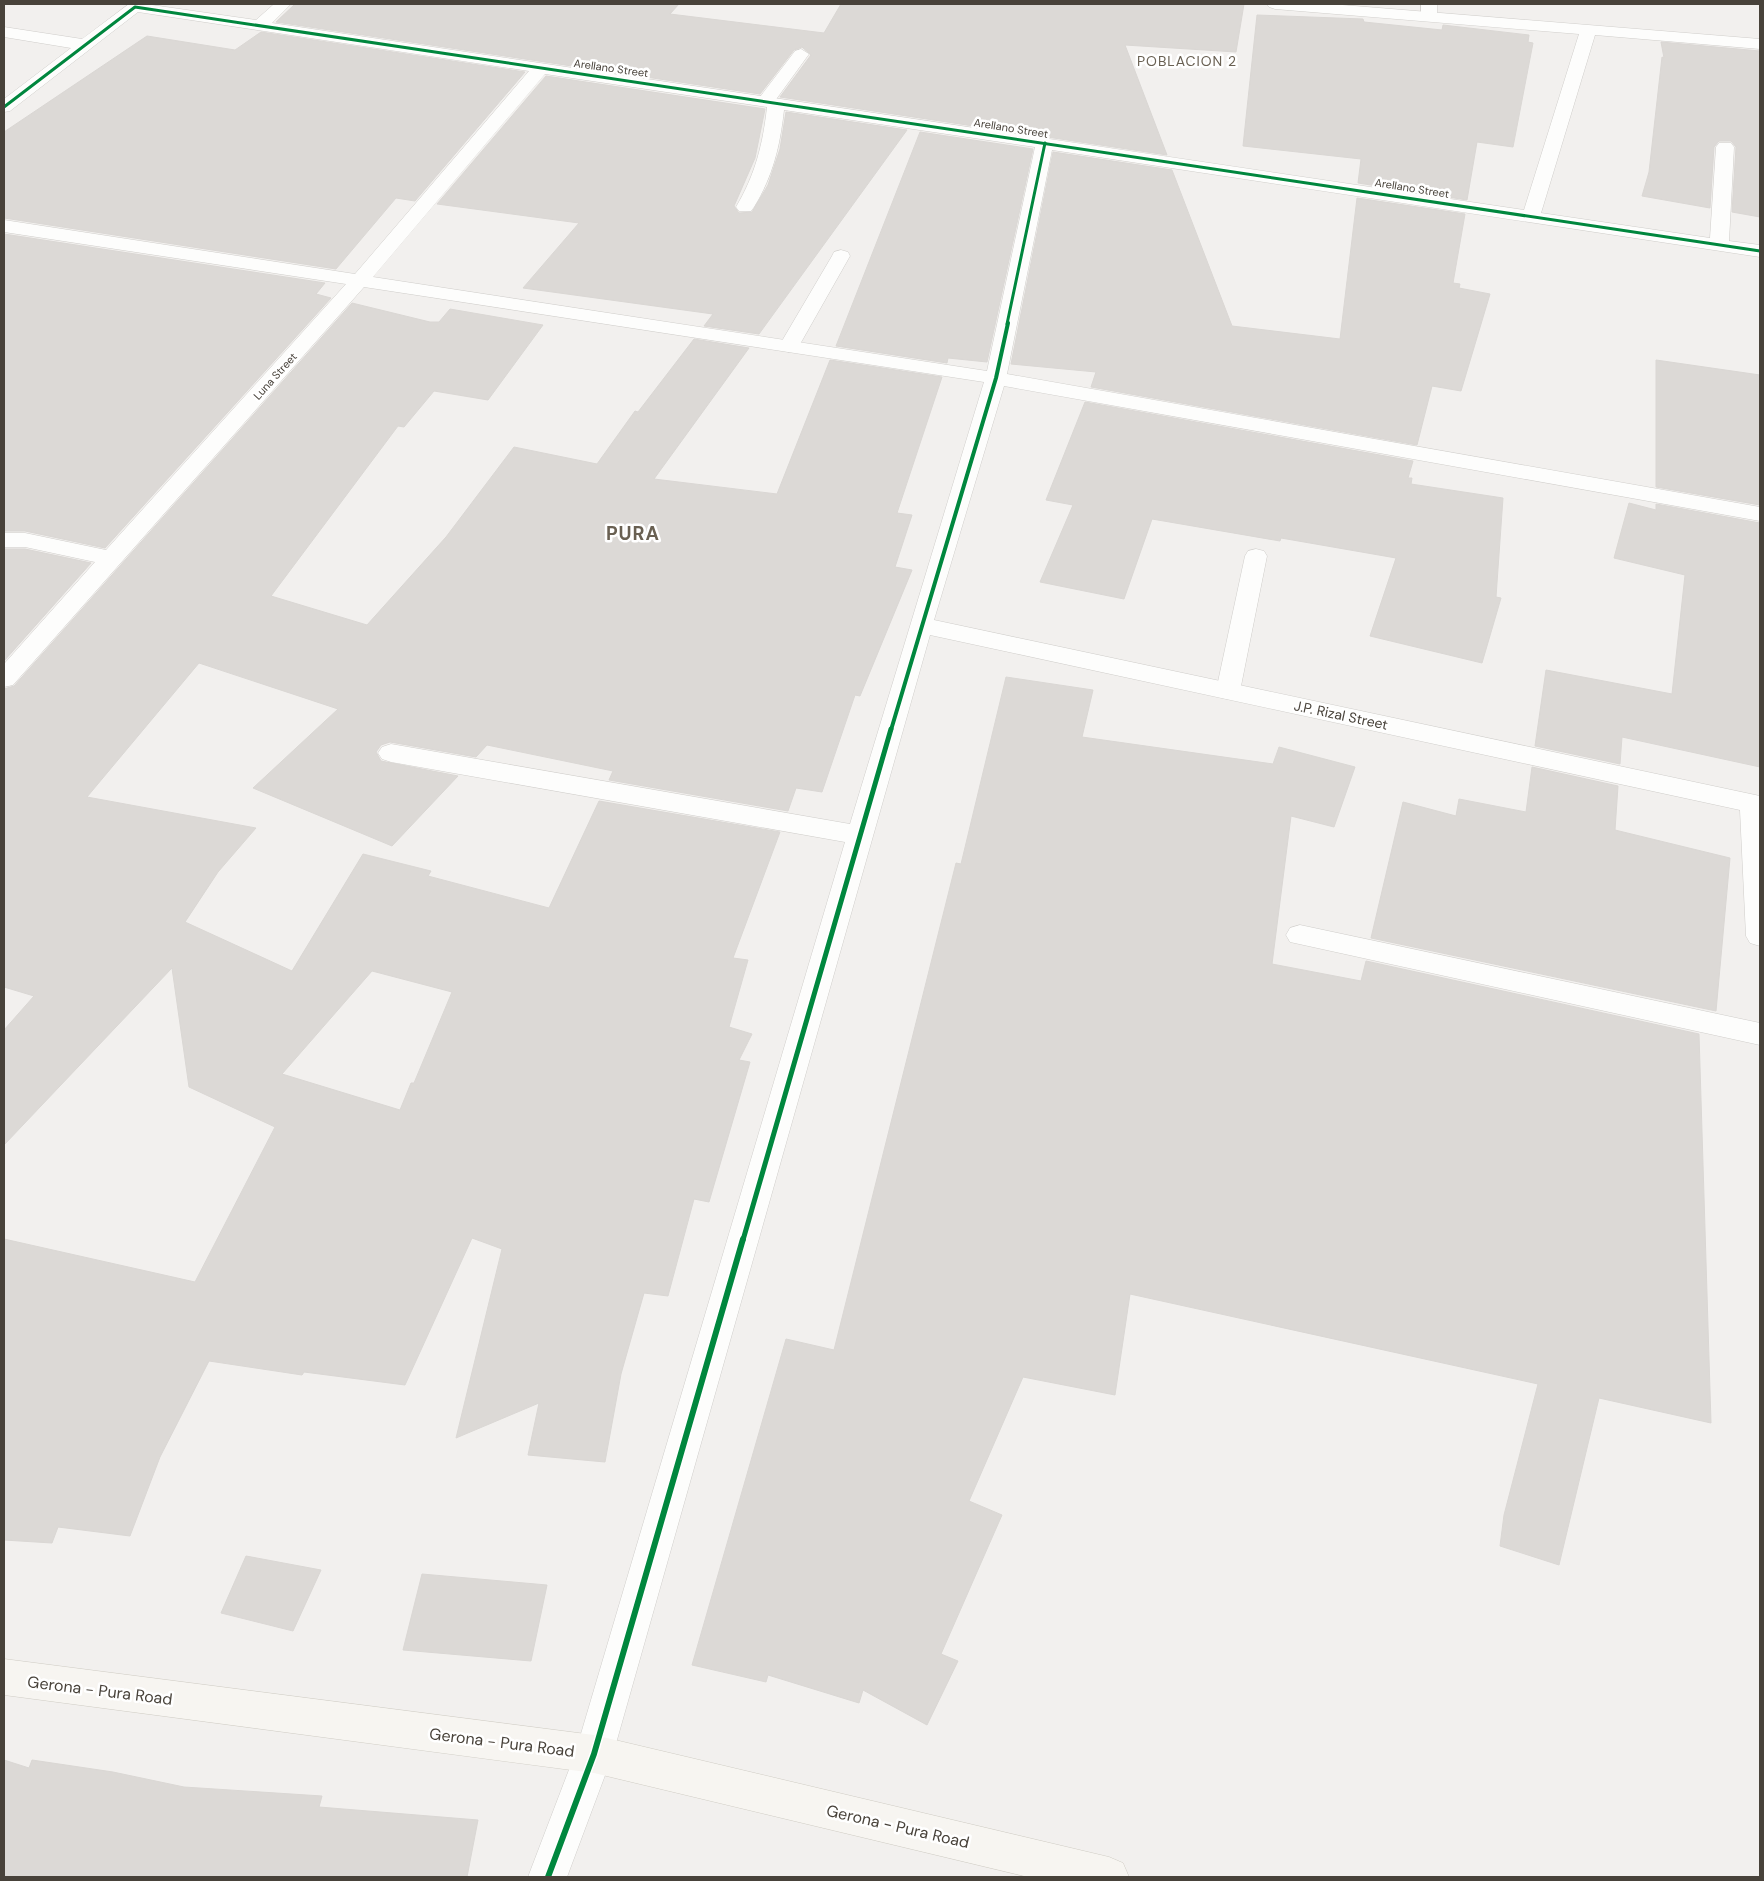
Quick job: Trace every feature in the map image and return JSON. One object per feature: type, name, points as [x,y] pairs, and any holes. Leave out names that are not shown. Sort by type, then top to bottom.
[{"type":"main road","name":"Gerona - Pura Road","points":[[4,1677],[594,1754],[1109,1877]]},
{"type":"street","points":[[259,26],[283,4]]},
{"type":"street","points":[[1275,4],[1429,10],[1588,30],[1760,44]]},
{"type":"street","name":"Arellano Street","points":[[4,107],[135,7],[1760,251]]},
{"type":"street","points":[[1531,216],[1588,30]]},
{"type":"street","points":[[4,32],[86,45]]},
{"type":"street","points":[[744,207],[760,183],[770,152],[771,102],[801,54]]},
{"type":"street","name":"Luna Street","points":[[4,679],[359,281],[541,68]]},
{"type":"street","points":[[548,1877],[594,1754],[921,625],[996,378],[1046,144]]},
{"type":"street","points":[[1719,244],[1725,147]]},
{"type":"street","points":[[4,226],[996,378],[1760,514]]},
{"type":"street","points":[[789,346],[841,256]]},
{"type":"street","points":[[4,540],[25,540],[113,559]]},
{"type":"street","points":[[1228,691],[1256,556]]},
{"type":"street","name":"J.P. Rizal Street","points":[[921,625],[1757,804]]},
{"type":"street","points":[[391,753],[860,835]]},
{"type":"street","points":[[1757,804],[1760,936]]},
{"type":"street","points":[[1300,935],[1760,1034]]},
{"type":"building","points":[[295,4],[679,4],[670,14],[824,33],[841,4],[1244,4],[1236,52],[1125,45],[1167,155],[780,97],[811,55],[802,47],[794,50],[760,94],[276,22]]},
{"type":"building","points":[[1257,15],[1363,19],[1364,22],[1442,30],[1443,25],[1529,35],[1528,42],[1533,43],[1513,147],[1477,142],[1467,200],[1358,183],[1361,159],[1243,146]]},
{"type":"building","points":[[261,32],[525,72],[415,201],[396,198],[336,269],[4,218],[4,132],[147,36],[235,50]]},
{"type":"building","points":[[1661,42],[1760,51],[1760,217],[1732,212],[1736,147],[1731,141],[1719,141],[1714,147],[1710,208],[1642,196],[1649,172],[1662,57],[1664,58]]},
{"type":"building","points":[[546,76],[765,109],[755,158],[734,206],[739,213],[752,212],[768,185],[780,149],[786,112],[907,130],[759,334],[704,326],[713,314],[523,288],[579,223],[437,204]]},
{"type":"building","points":[[920,132],[1033,149],[987,362],[948,358],[947,363],[836,346]]},
{"type":"building","points":[[1053,152],[1172,170],[1232,326],[1340,339],[1357,198],[1465,214],[1453,283],[1460,284],[1459,288],[1490,294],[1461,391],[1432,386],[1417,445],[1091,387],[1096,372],[1011,364]]},
{"type":"building","points":[[4,234],[325,283],[316,294],[331,298],[105,548],[25,531],[4,531]]},
{"type":"building","points":[[352,303],[430,322],[439,322],[450,309],[543,325],[488,400],[434,391],[404,427],[398,426],[271,596],[367,625],[446,537],[514,447],[597,464],[635,411],[638,412],[694,339],[749,348],[654,479],[777,494],[830,360],[942,377],[897,513],[912,515],[895,567],[912,570],[860,696],[855,695],[822,792],[796,788],[788,811],[609,780],[613,771],[487,745],[476,757],[390,742],[381,745],[376,752],[381,761],[458,776],[392,846],[253,788],[338,709],[199,663],[87,797],[256,828],[218,872],[185,922],[292,971],[363,854],[431,871],[428,876],[549,908],[599,801],[780,832],[733,958],[748,960],[729,1027],[752,1034],[739,1060],[750,1062],[709,1202],[694,1199],[668,1296],[644,1293],[621,1374],[605,1462],[528,1455],[539,1403],[456,1438],[502,1249],[472,1238],[405,1385],[304,1372],[302,1375],[209,1361],[160,1457],[130,1536],[58,1527],[52,1543],[4,1540],[4,1239],[195,1282],[275,1127],[189,1087],[172,968],[4,1145],[4,1030],[34,996],[4,987],[4,689],[14,686]],"holes":[[[372,971],[452,992],[414,1083],[411,1083],[400,1110],[282,1074]]]},
{"type":"building","points":[[1656,360],[1760,375],[1760,505],[1656,487]]},
{"type":"building","points":[[1085,402],[1413,461],[1408,478],[1412,478],[1411,484],[1503,498],[1496,597],[1501,598],[1482,663],[1370,636],[1396,558],[1281,538],[1280,541],[1152,519],[1124,599],[1040,582],[1073,505],[1046,500]]},
{"type":"building","points":[[1629,503],[1656,510],[1656,504],[1760,523],[1760,767],[1622,737],[1620,764],[1535,746],[1546,670],[1672,694],[1685,575],[1614,558]]},
{"type":"building","points":[[4,549],[25,549],[91,563],[4,661]]},
{"type":"building","points":[[1006,677],[1093,690],[1082,737],[1273,764],[1279,747],[1355,767],[1334,827],[1291,816],[1272,964],[1361,981],[1366,961],[1699,1034],[1711,1423],[1599,1398],[1559,1565],[1500,1546],[1504,1515],[1538,1384],[1130,1294],[1115,1395],[1023,1377],[969,1501],[1002,1515],[941,1654],[958,1661],[927,1725],[863,1690],[859,1703],[768,1675],[766,1682],[692,1665],[786,1339],[834,1350],[956,863],[961,864]]},
{"type":"building","points":[[1532,767],[1618,786],[1615,830],[1730,858],[1716,1011],[1371,938],[1403,802],[1456,816],[1459,799],[1526,812]]},
{"type":"building","points":[[246,1556],[321,1570],[293,1631],[221,1613]]},
{"type":"building","points":[[422,1574],[547,1585],[531,1661],[403,1650]]},
{"type":"building","points":[[4,1760],[29,1768],[32,1760],[113,1772],[184,1787],[322,1796],[319,1807],[478,1820],[467,1877],[4,1877]]},
{"type":"cycle path","points":[[4,107],[135,7],[1760,251]]},
{"type":"cycle path","points":[[548,1877],[594,1754],[921,625],[996,378],[1045,143]]},
{"type":"district","name":"POBLACION 2","points":[[1187,61]]},
{"type":"district","name":"PURA","points":[[633,533]]}]
